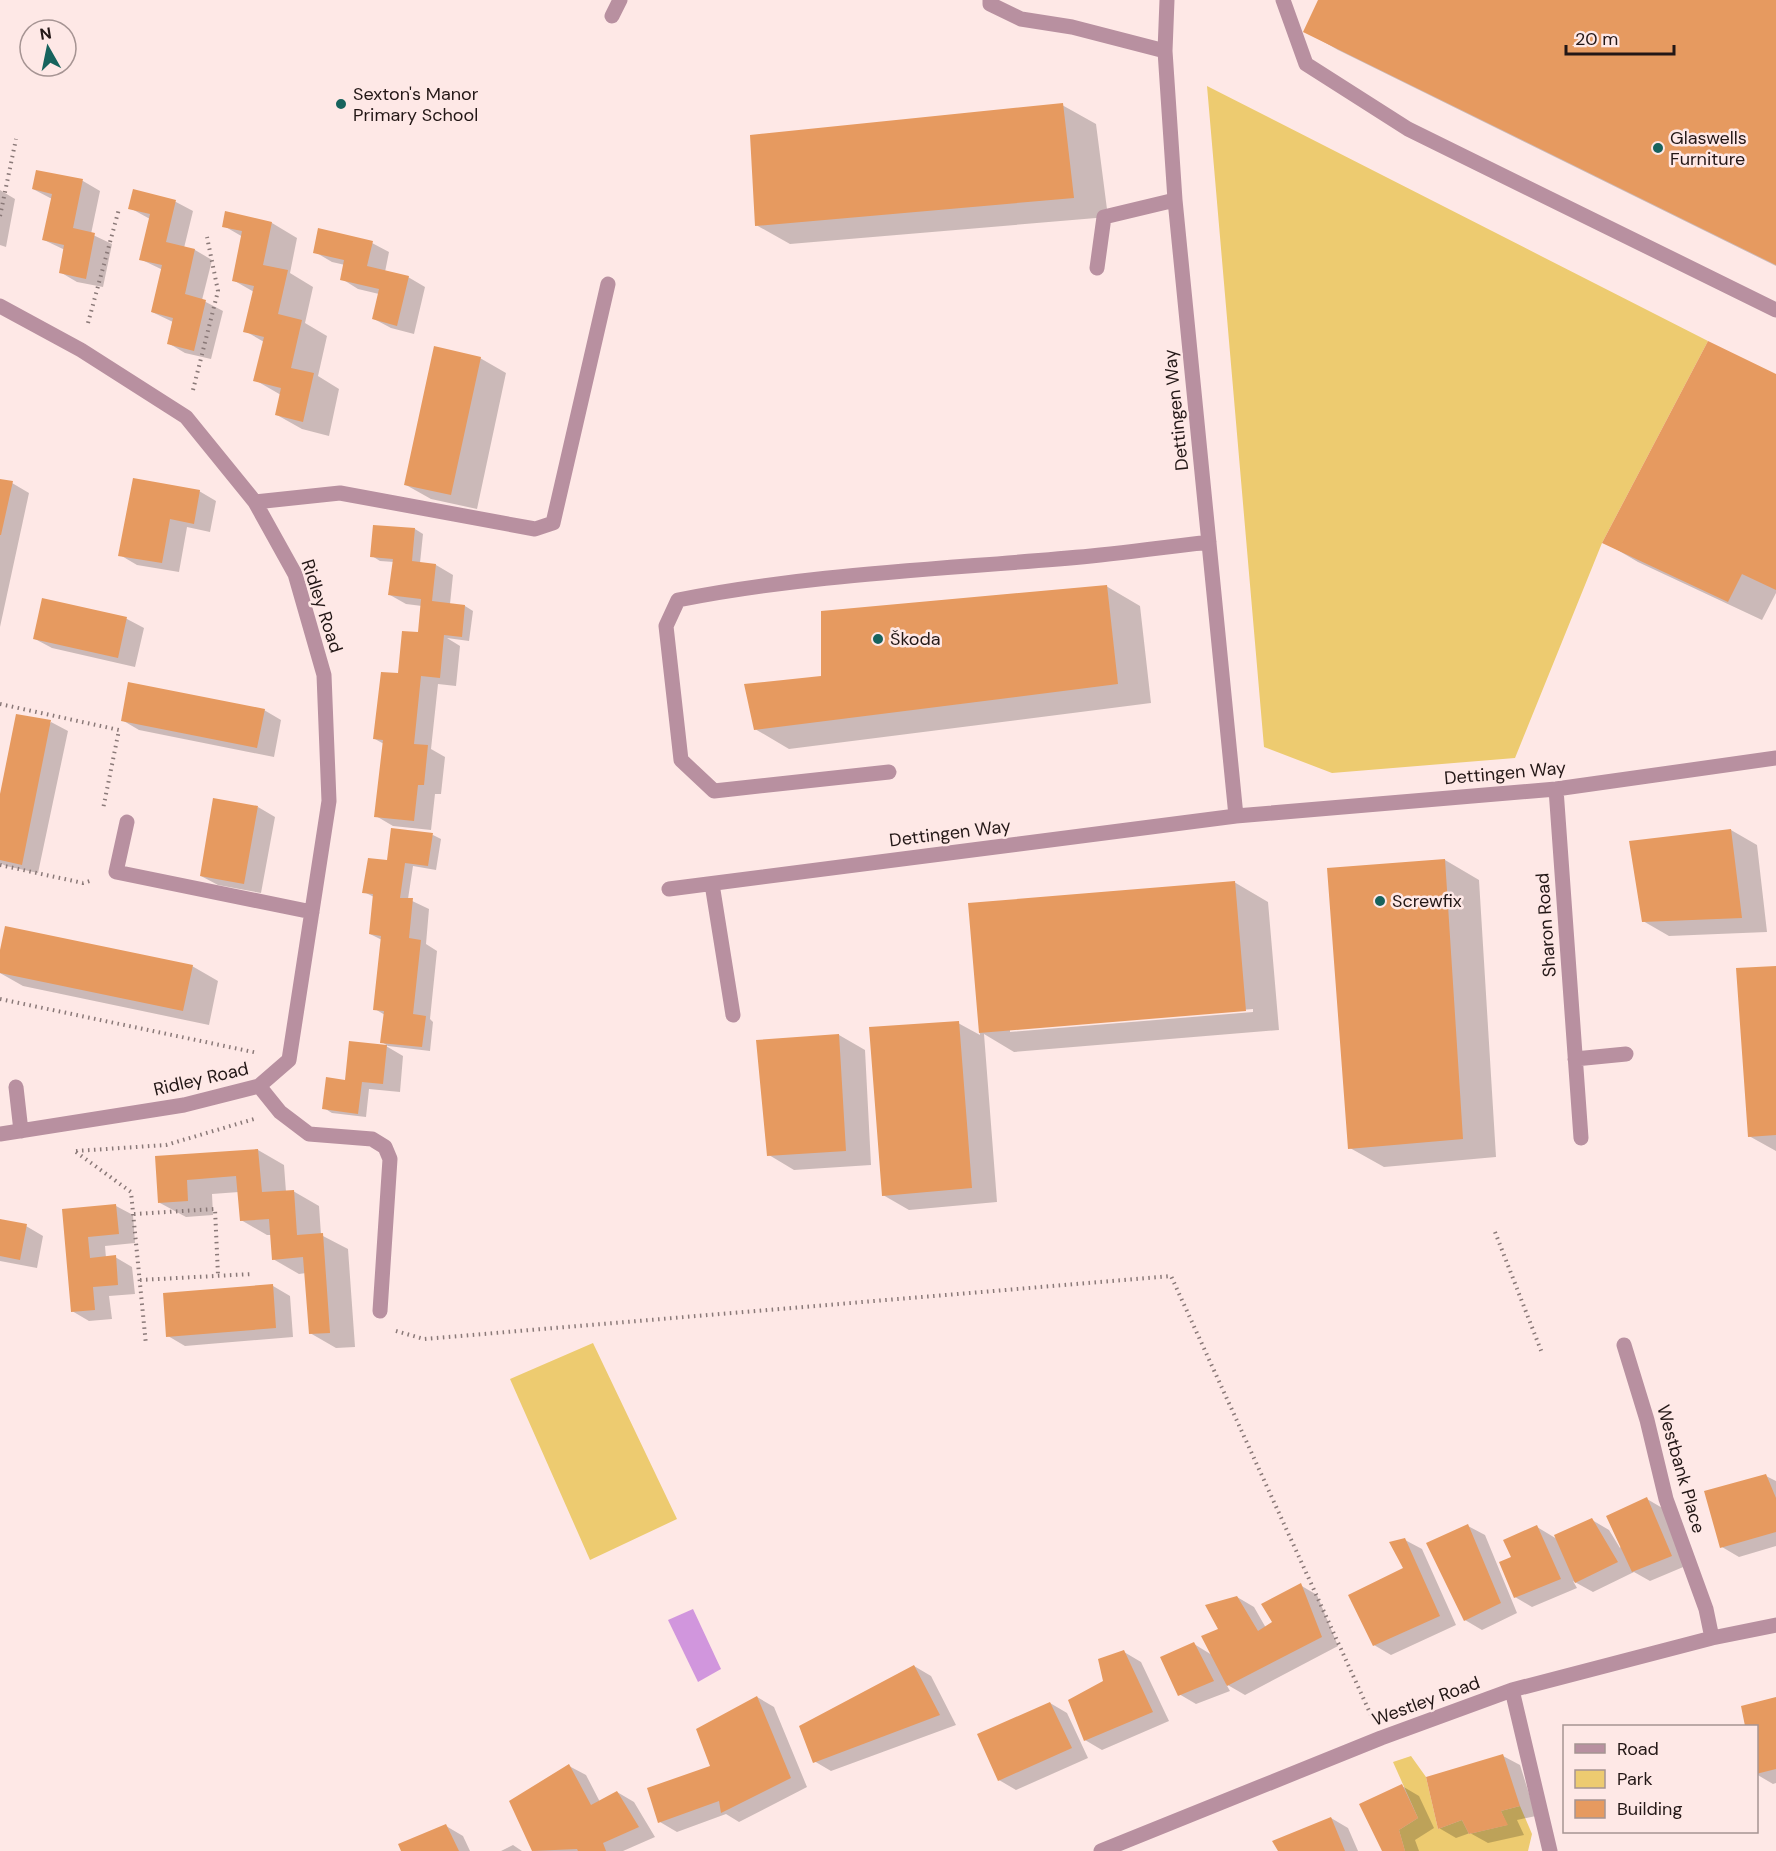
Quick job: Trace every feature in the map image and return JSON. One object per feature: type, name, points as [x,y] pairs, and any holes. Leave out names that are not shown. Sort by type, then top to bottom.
[{"type":"street","points":[[612,16],[620,0]]},
{"type":"street","points":[[990,0],[990,4],[1021,19],[1072,27],[1165,51]]},
{"type":"street","name":"Dettingen Way","points":[[1167,0],[1165,51],[1175,200],[1236,816]]},
{"type":"street","points":[[1283,0],[1306,64],[1407,129],[1776,310]]},
{"type":"street","points":[[1097,268],[1104,218],[1175,200]]},
{"type":"street","points":[[255,502],[340,492],[535,529],[554,523],[608,284]]},
{"type":"street","name":"Ridley Road","points":[[0,306],[81,350],[186,417],[255,502],[295,574],[324,675],[329,801],[289,1060],[259,1086],[184,1105],[0,1134]]},
{"type":"street","points":[[889,772],[714,790],[681,760],[666,627],[678,600],[722,591],[822,578],[1093,556],[1209,542]]},
{"type":"street","name":"Dettingen Way","points":[[669,889],[1236,816],[1556,789],[1776,758]]},
{"type":"street","name":"Sharon Road","points":[[1556,789],[1581,1138]]},
{"type":"street","points":[[127,822],[116,872],[312,912]]},
{"type":"street","points":[[712,884],[733,1015]]},
{"type":"street","points":[[1575,1059],[1626,1054]]},
{"type":"street","points":[[259,1086],[280,1112],[309,1134],[372,1139],[385,1148],[390,1160],[380,1311]]},
{"type":"street","points":[[16,1087],[21,1131]]},
{"type":"street","name":"Westbank Place","points":[[1624,1345],[1647,1420],[1666,1498],[1706,1609],[1712,1638]]},
{"type":"street","name":"Westley Road","points":[[1101,1851],[1381,1738],[1512,1690],[1712,1638],[1776,1625]]},
{"type":"street","points":[[1512,1690],[1550,1851]]},
{"type":"path","points":[[0,216],[16,139]]},
{"type":"path","points":[[81,350],[119,209]]},
{"type":"path","points":[[186,417],[218,291],[207,237]]},
{"type":"path","points":[[0,704],[119,730],[102,813],[127,822]]},
{"type":"path","points":[[0,865],[83,883],[116,872]]},
{"type":"path","points":[[0,999],[289,1060]]},
{"type":"path","points":[[66,1153],[166,1145],[280,1112]]},
{"type":"path","points":[[76,1151],[131,1192],[146,1345]]},
{"type":"path","points":[[134,1214],[215,1209],[218,1275]]},
{"type":"path","points":[[1495,1232],[1542,1353]]},
{"type":"path","points":[[140,1280],[252,1274]]},
{"type":"path","points":[[380,1311],[398,1333],[424,1339],[1171,1276],[1381,1738]]},
{"type":"green space","points":[[1207,86],[1708,341],[1602,543],[1515,758],[1332,773],[1264,747]]},
{"type":"green space","points":[[593,1343],[677,1519],[590,1560],[510,1379]]},
{"type":"green space","points":[[1411,1756],[1426,1777],[1438,1829],[1462,1820],[1469,1834],[1507,1825],[1501,1811],[1520,1806],[1532,1834],[1528,1851],[1405,1851],[1399,1830],[1418,1818],[1393,1762]]},
{"type":"shaded area","points":[[693,1609],[721,1669],[698,1682],[668,1620]]},
{"type":"building","name":"Glaswells Furniture","points":[[1318,0],[1776,0],[1776,265],[1303,32]]},
{"type":"building","points":[[1063,103],[1074,198],[755,226],[750,135]]},
{"type":"building","points":[[36,170],[83,179],[73,228],[95,233],[86,279],[59,273],[64,245],[42,240],[52,194],[32,189]]},
{"type":"building","points":[[133,189],[176,200],[166,242],[195,249],[185,294],[206,300],[194,351],[167,344],[173,318],[151,312],[162,265],[139,260],[150,214],[128,209]]},
{"type":"building","points":[[225,211],[272,222],[263,265],[288,270],[278,314],[302,320],[291,368],[314,373],[303,422],[275,415],[281,388],[253,381],[264,337],[243,332],[254,286],[232,281],[242,231],[222,227]]},
{"type":"building","points":[[318,228],[373,241],[367,266],[409,276],[397,326],[372,319],[379,289],[340,280],[344,260],[313,253]]},
{"type":"building","points":[[1708,341],[1776,374],[1776,590],[1742,574],[1728,602],[1602,543]]},
{"type":"building","points":[[434,346],[481,357],[451,495],[404,485]]},
{"type":"building","points":[[133,478],[200,490],[194,524],[170,519],[162,563],[118,556]]},
{"type":"building","points":[[0,479],[13,481],[1,535],[0,535]]},
{"type":"building","points":[[373,525],[415,528],[412,561],[436,564],[432,601],[465,605],[462,637],[444,635],[440,678],[421,676],[414,744],[428,745],[424,785],[418,785],[414,821],[374,817],[383,740],[373,739],[381,672],[398,673],[402,631],[418,632],[421,599],[388,595],[393,559],[370,557]]},
{"type":"building","points":[[1107,585],[1118,684],[754,730],[744,684],[821,676],[821,611]]},
{"type":"building","points":[[42,598],[127,617],[118,658],[33,639]]},
{"type":"building","points":[[128,682],[265,709],[257,748],[121,721]]},
{"type":"building","points":[[16,714],[51,720],[22,865],[0,860],[0,794]]},
{"type":"building","points":[[213,798],[258,806],[244,884],[200,876]]},
{"type":"building","points":[[391,828],[433,833],[428,866],[405,863],[400,898],[413,898],[409,938],[421,940],[413,1014],[426,1016],[422,1047],[380,1043],[384,1011],[373,1010],[381,936],[369,934],[373,894],[362,893],[368,858],[387,860]]},
{"type":"building","points":[[1731,829],[1742,918],[1642,922],[1629,841]]},
{"type":"building","points":[[1445,859],[1463,1139],[1348,1149],[1327,868]]},
{"type":"building","points":[[1235,881],[1246,1011],[979,1033],[968,903]]},
{"type":"building","points":[[5,926],[193,965],[183,1011],[0,973],[0,950]]},
{"type":"building","points":[[1776,966],[1776,1135],[1748,1137],[1736,968]]},
{"type":"building","points":[[959,1021],[972,1188],[882,1196],[869,1027]]},
{"type":"building","points":[[839,1034],[846,1151],[767,1156],[756,1040]]},
{"type":"building","points":[[349,1041],[387,1045],[383,1084],[362,1082],[358,1114],[322,1109],[326,1077],[345,1080]]},
{"type":"building","points":[[258,1149],[262,1192],[294,1190],[297,1235],[323,1233],[330,1333],[309,1334],[303,1257],[272,1260],[269,1219],[240,1221],[236,1176],[187,1180],[188,1201],[158,1203],[155,1156]]},
{"type":"building","points":[[116,1204],[119,1234],[88,1237],[90,1258],[116,1255],[118,1285],[93,1287],[95,1310],[71,1312],[62,1209]]},
{"type":"building","points":[[0,1219],[27,1224],[20,1260],[0,1256]]},
{"type":"building","points":[[273,1284],[276,1328],[166,1337],[163,1293]]},
{"type":"building","points":[[1766,1474],[1776,1498],[1776,1532],[1720,1548],[1704,1491]]},
{"type":"building","points":[[1647,1497],[1672,1556],[1632,1572],[1606,1516]]},
{"type":"building","points":[[1592,1518],[1618,1562],[1575,1583],[1554,1535]]},
{"type":"building","points":[[1468,1524],[1501,1603],[1464,1621],[1426,1543]]},
{"type":"building","points":[[1537,1525],[1561,1579],[1514,1598],[1499,1562],[1511,1557],[1503,1540]]},
{"type":"building","points":[[1405,1538],[1440,1616],[1373,1646],[1348,1595],[1403,1568],[1389,1542]]},
{"type":"building","points":[[1301,1583],[1322,1637],[1227,1686],[1201,1636],[1218,1629],[1205,1605],[1237,1596],[1258,1631],[1272,1622],[1261,1604]]},
{"type":"building","points":[[1194,1642],[1214,1681],[1178,1696],[1160,1657]]},
{"type":"building","points":[[1124,1650],[1153,1712],[1084,1741],[1068,1700],[1103,1681],[1098,1659]]},
{"type":"building","points":[[914,1665],[940,1715],[813,1763],[799,1726]]},
{"type":"building","points":[[757,1696],[791,1778],[721,1813],[719,1801],[658,1823],[647,1788],[710,1766],[696,1729]]},
{"type":"building","points":[[1776,1697],[1776,1769],[1758,1774],[1758,1725],[1745,1725],[1741,1706]]},
{"type":"building","points":[[1050,1702],[1072,1748],[998,1781],[977,1734]]},
{"type":"building","points":[[1503,1754],[1520,1806],[1501,1811],[1508,1825],[1469,1834],[1462,1820],[1438,1829],[1426,1777]]},
{"type":"building","points":[[569,1764],[591,1805],[617,1791],[639,1827],[603,1843],[606,1851],[578,1851],[577,1849],[532,1851],[509,1801]]},
{"type":"building","points":[[1402,1784],[1418,1818],[1399,1830],[1405,1851],[1382,1851],[1359,1804]]},
{"type":"building","points":[[1331,1817],[1345,1851],[1278,1851],[1272,1841]]},
{"type":"building","points":[[446,1824],[459,1851],[401,1851],[398,1844]]},
{"type":"place","name":"Sexton's Manor Primary School","points":[[341,104]]},
{"type":"place","name":"Glaswells Furniture","points":[[1658,148]]},
{"type":"place","name":"Škoda","points":[[878,639]]},
{"type":"place","name":"Screwfix","points":[[1380,901]]}]
